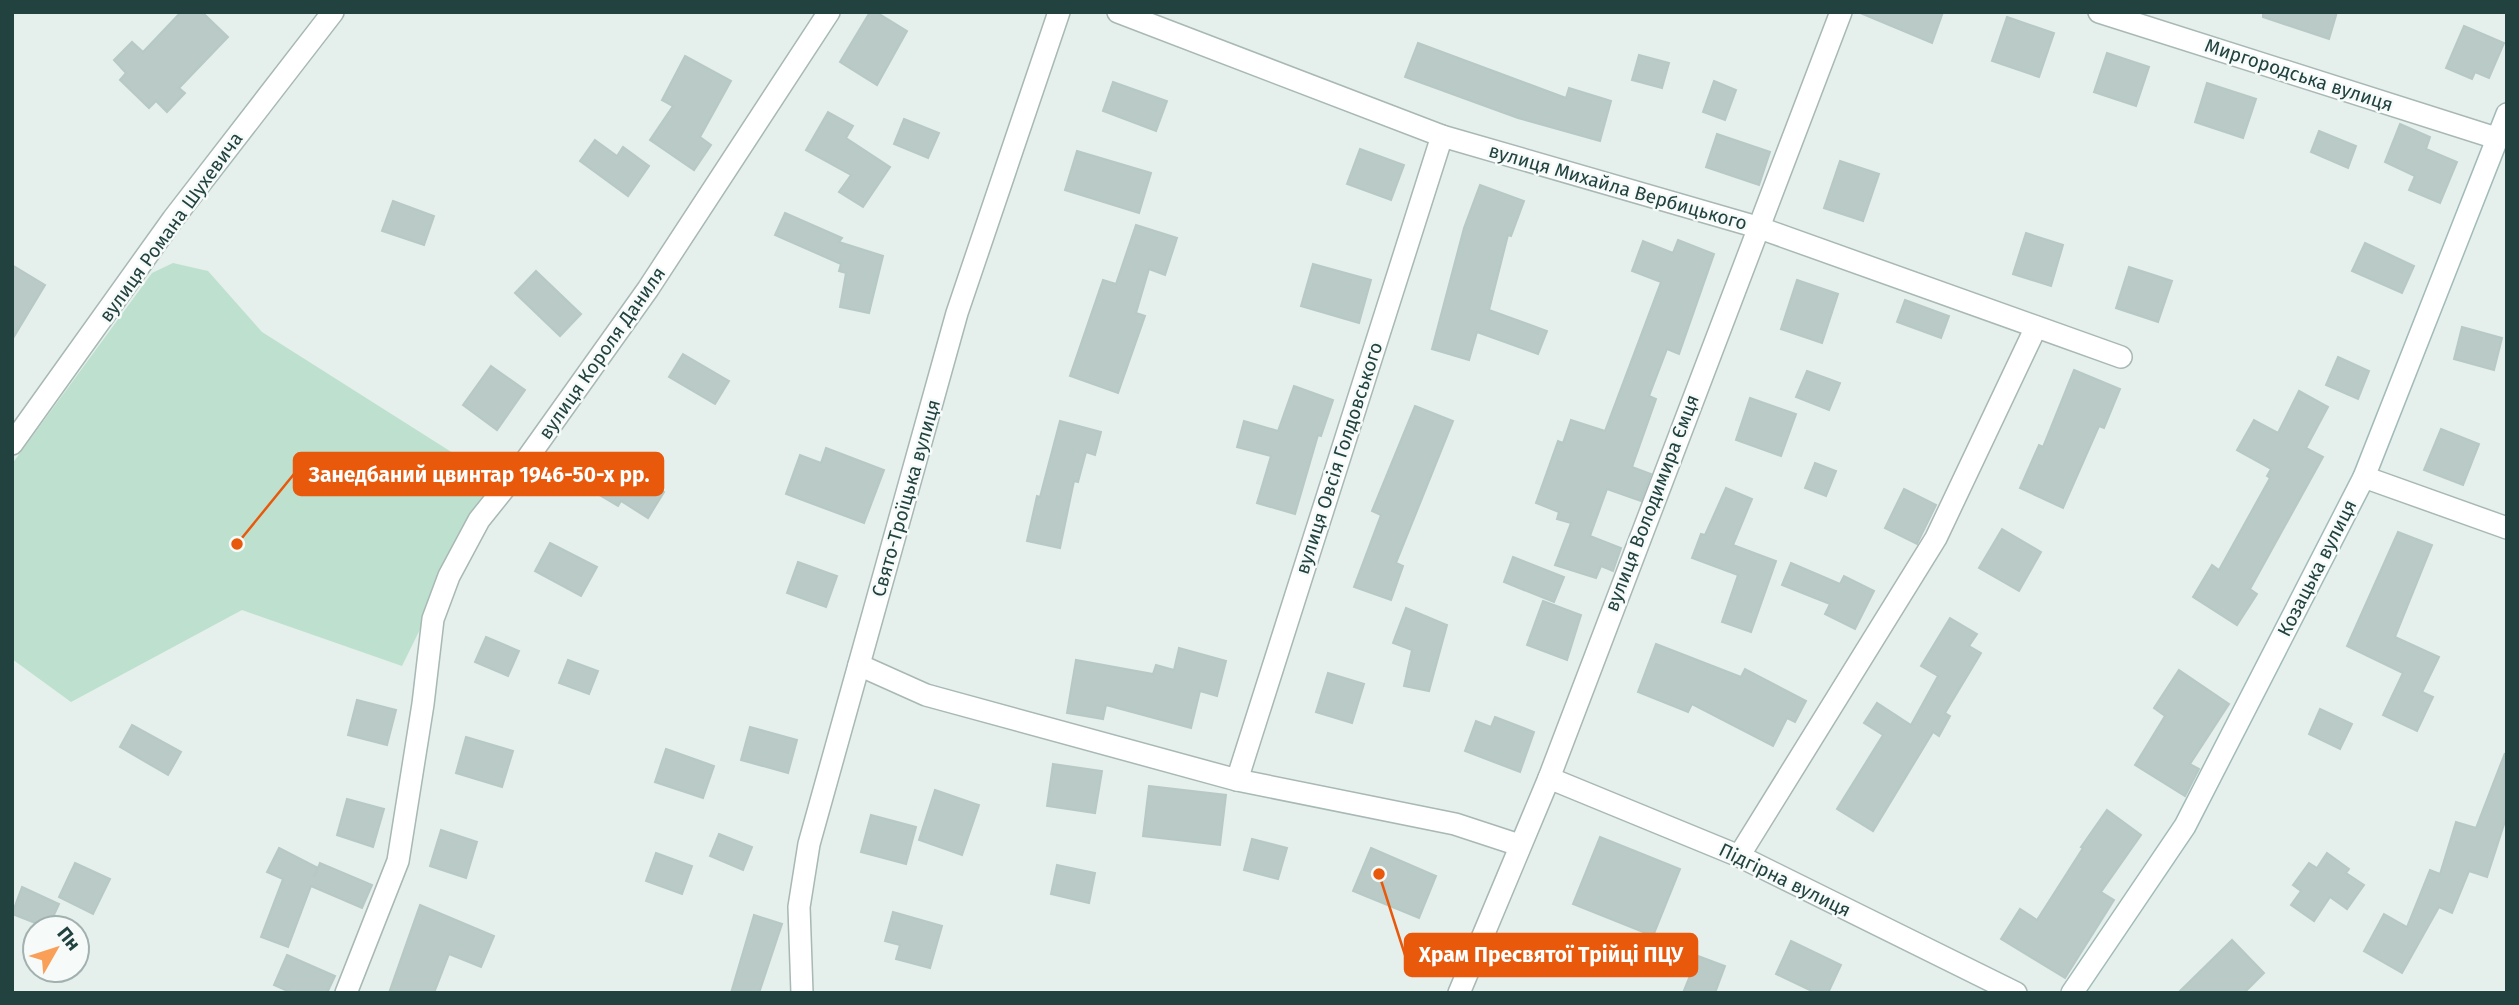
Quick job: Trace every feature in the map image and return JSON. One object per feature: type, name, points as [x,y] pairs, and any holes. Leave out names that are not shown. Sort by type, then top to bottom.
[{"type":"street","name":"вулиця Романа Шухевича","points":[[12,444],[173,219],[333,12]]},
{"type":"street","name":"вулиця Короля Даниля","points":[[346,993],[398,860],[423,704],[433,619],[449,576],[479,520],[519,470],[655,278],[829,12]]},
{"type":"street","name":"Свято-Троїцька вулиця","points":[[802,993],[801,888],[809,844],[957,313],[1059,12]]},
{"type":"street","name":"вулиця Михайла Вербицького","points":[[1118,12],[1441,136],[1757,228],[2121,358]]},
{"type":"street","name":"вулиця Володимира Ємця","points":[[1459,993],[1549,778],[1841,12]]},
{"type":"street","name":"Миргородська вулиця","points":[[2099,12],[2499,139]]},
{"type":"street","name":"Козацька вулиця","points":[[2072,993],[2185,826],[2364,477],[2507,114]]},
{"type":"street","name":"вулиця Овсія Голдовського","points":[[1237,780],[1441,136]]},
{"type":"street","points":[[1739,856],[1840,698],[1936,538],[2036,327]]},
{"type":"street","points":[[2364,477],[2507,528]]},
{"type":"street","points":[[859,665],[926,695],[1237,780],[1455,824],[1519,845]]},
{"type":"street","name":"Підгірна вулиця","points":[[1549,778],[1739,856],[2016,993]]},
{"type":"green space","points":[[173,263],[208,271],[262,332],[494,479],[402,666],[242,610],[71,702],[12,659],[12,464],[152,273]]},
{"type":"building","points":[[181,12],[202,12],[228,37],[179,88],[185,93],[167,112],[156,101],[149,108],[120,80],[126,73],[114,60],[132,42],[143,52]]},
{"type":"building","points":[[870,12],[876,12],[907,31],[877,85],[840,62]]},
{"type":"building","points":[[1858,12],[1943,12],[1932,43]]},
{"type":"building","points":[[2263,12],[2337,12],[2329,39],[2263,17]]},
{"type":"building","points":[[2007,17],[2054,33],[2039,77],[1992,61]]},
{"type":"building","points":[[2464,26],[2504,43],[2489,78],[2475,72],[2472,79],[2446,68]]},
{"type":"building","points":[[1418,43],[1566,98],[1569,88],[1611,101],[1600,141],[1518,118],[1405,77]]},
{"type":"building","points":[[2107,53],[2149,67],[2136,106],[2094,92]]},
{"type":"building","points":[[1639,55],[1669,63],[1662,88],[1632,80]]},
{"type":"building","points":[[685,56],[731,81],[700,137],[711,145],[694,170],[650,140],[673,106],[662,100]]},
{"type":"building","points":[[1714,81],[1736,90],[1725,120],[1703,112]]},
{"type":"building","points":[[1113,82],[1167,101],[1156,131],[1103,111]]},
{"type":"building","points":[[2207,83],[2256,99],[2243,138],[2195,122]]},
{"type":"building","points":[[828,112],[853,126],[846,138],[890,167],[863,207],[839,192],[851,175],[806,150]]},
{"type":"building","points":[[904,119],[939,133],[928,158],[894,144]]},
{"type":"building","points":[[2400,124],[2430,137],[2426,149],[2457,162],[2440,203],[2409,190],[2415,176],[2385,162]]},
{"type":"building","points":[[2319,131],[2356,146],[2348,168],[2311,152]]},
{"type":"building","points":[[1717,134],[1770,152],[1759,185],[1706,167]]},
{"type":"building","points":[[595,140],[617,156],[623,147],[649,166],[628,196],[580,161]]},
{"type":"building","points":[[1360,149],[1404,165],[1391,200],[1347,184]]},
{"type":"building","points":[[1077,151],[1151,173],[1139,213],[1065,190]]},
{"type":"building","points":[[1840,161],[1879,174],[1863,221],[1824,208]]},
{"type":"building","points":[[1480,185],[1524,201],[1511,236],[1508,235],[1489,310],[1547,331],[1538,354],[1477,332],[1469,360],[1432,349],[1464,228]]},
{"type":"building","points":[[393,201],[434,216],[424,245],[382,231]]},
{"type":"building","points":[[785,213],[842,238],[839,242],[883,256],[869,313],[840,307],[846,273],[839,271],[841,264],[775,235]]},
{"type":"building","points":[[1136,225],[1177,238],[1165,275],[1149,269],[1136,313],[1145,316],[1118,393],[1070,376],[1103,280],[1116,284]]},
{"type":"building","points":[[2026,233],[2063,245],[2051,286],[2013,274]]},
{"type":"building","points":[[1678,240],[1714,254],[1679,354],[1667,349],[1649,396],[1656,399],[1632,467],[1651,474],[1641,501],[1607,489],[1590,536],[1621,548],[1613,571],[1601,566],[1596,578],[1555,565],[1571,523],[1557,519],[1559,512],[1536,503],[1558,441],[1563,443],[1571,420],[1605,431],[1661,282],[1632,271],[1643,241],[1673,253]]},
{"type":"building","points":[[2365,243],[2414,266],[2402,293],[2352,271]]},
{"type":"building","points":[[1313,264],[1371,280],[1359,323],[1301,306]]},
{"type":"building","points":[[12,265],[45,285],[12,340]]},
{"type":"building","points":[[2129,267],[2172,281],[2158,322],[2116,308]]},
{"type":"building","points":[[536,271],[581,314],[560,336],[515,293]]},
{"type":"building","points":[[1797,280],[1838,294],[1822,343],[1781,329]]},
{"type":"building","points":[[1905,300],[1949,316],[1941,338],[1897,322]]},
{"type":"building","points":[[2462,327],[2502,338],[2494,370],[2454,359]]},
{"type":"building","points":[[683,354],[729,381],[715,404],[669,377]]},
{"type":"building","points":[[2338,357],[2369,371],[2358,399],[2326,385]]},
{"type":"building","points":[[491,366],[525,390],[497,430],[463,405]]},
{"type":"building","points":[[2074,370],[2120,389],[2104,428],[2099,426],[2063,508],[2020,488],[2039,445],[2043,447]]},
{"type":"building","points":[[1807,371],[1840,383],[1829,410],[1796,397]]},
{"type":"building","points":[[1294,386],[1333,400],[1321,436],[1318,435],[1295,514],[1257,503],[1271,456],[1237,447],[1244,421],[1278,431]]},
{"type":"building","points":[[2299,391],[2328,407],[2306,448],[2323,457],[2250,589],[2257,594],[2237,625],[2193,597],[2212,565],[2219,570],[2270,478],[2267,476],[2271,469],[2237,450],[2254,420],[2278,433]]},
{"type":"building","points":[[1750,398],[1796,414],[1781,456],[1736,440]]},
{"type":"building","points":[[1415,406],[1453,421],[1396,563],[1403,566],[1391,600],[1354,587],[1381,515],[1372,511]]},
{"type":"building","points":[[1060,421],[1101,432],[1095,455],[1086,452],[1078,482],[1074,481],[1060,548],[1027,541],[1037,496],[1040,497]]},
{"type":"building","points":[[2441,429],[2479,444],[2463,485],[2424,470]]},
{"type":"building","points":[[826,448],[884,470],[864,523],[786,494],[800,455],[821,463]]},
{"type":"building","points":[[606,455],[664,492],[648,518],[621,501],[618,506],[596,493],[600,487],[590,481]]},
{"type":"building","points":[[1815,463],[1836,471],[1826,496],[1805,488]]},
{"type":"building","points":[[1726,488],[1752,499],[1733,545],[1776,561],[1751,632],[1722,622],[1738,575],[1692,558],[1701,534],[1705,535]]},
{"type":"building","points":[[1904,489],[1936,505],[1917,544],[1885,528]]},
{"type":"building","points":[[2002,529],[2041,552],[2019,591],[1979,568]]},
{"type":"building","points":[[2398,532],[2432,545],[2395,637],[2439,657],[2422,692],[2433,697],[2417,731],[2383,715],[2403,673],[2347,646]]},
{"type":"building","points":[[550,543],[597,567],[581,596],[535,571]]},
{"type":"building","points":[[1513,557],[1564,577],[1554,602],[1504,582]]},
{"type":"building","points":[[798,562],[837,576],[826,607],[787,593]]},
{"type":"building","points":[[1791,563],[1840,584],[1844,576],[1874,591],[1855,629],[1825,614],[1830,604],[1782,585]]},
{"type":"building","points":[[1543,601],[1581,615],[1567,660],[1527,645]]},
{"type":"building","points":[[1406,608],[1447,625],[1429,691],[1404,686],[1412,650],[1393,643]]},
{"type":"building","points":[[1950,618],[1977,634],[1969,646],[1981,653],[1945,713],[1950,716],[1939,736],[1933,732],[1873,831],[1837,809],[1883,735],[1864,723],[1877,703],[1911,725],[1938,676],[1921,666]]},
{"type":"building","points":[[486,637],[519,651],[508,676],[475,662]]},
{"type":"building","points":[[1656,644],[1741,677],[1745,669],[1806,701],[1795,722],[1787,718],[1773,746],[1692,704],[1688,712],[1638,692]]},
{"type":"building","points":[[1179,648],[1226,661],[1217,696],[1200,691],[1191,728],[1106,705],[1103,719],[1067,713],[1076,660],[1153,674],[1156,665],[1174,670]]},
{"type":"building","points":[[568,660],[598,671],[589,694],[559,683]]},
{"type":"building","points":[[2179,670],[2229,704],[2190,764],[2199,769],[2185,796],[2135,765],[2165,716],[2154,708]]},
{"type":"building","points":[[1328,673],[1364,684],[1352,723],[1316,712]]},
{"type":"building","points":[[357,700],[396,710],[387,745],[348,735]]},
{"type":"building","points":[[2320,709],[2352,724],[2340,749],[2309,734]]},
{"type":"building","points":[[1495,717],[1534,732],[1520,772],[1465,751],[1476,721],[1491,727]]},
{"type":"building","points":[[132,725],[181,752],[168,775],[120,747]]},
{"type":"building","points":[[750,727],[797,740],[788,773],[741,760]]},
{"type":"building","points":[[466,737],[513,751],[502,787],[456,773]]},
{"type":"building","points":[[666,749],[714,766],[703,798],[655,782]]},
{"type":"building","points":[[2505,753],[2507,815],[2487,877],[2469,871],[2452,913],[2439,907],[2402,973],[2364,951],[2384,914],[2407,927],[2430,870],[2440,874],[2456,822],[2476,828]]},
{"type":"building","points":[[1053,764],[1102,771],[1095,813],[1047,806]]},
{"type":"building","points":[[1149,786],[1226,795],[1220,845],[1143,836]]},
{"type":"building","points":[[935,790],[979,805],[962,855],[919,840]]},
{"type":"building","points":[[347,799],[384,809],[373,847],[337,835]]},
{"type":"building","points":[[2107,810],[2141,835],[2101,892],[2114,900],[2065,978],[2001,939],[2020,909],[2037,920]]},
{"type":"building","points":[[871,815],[916,827],[906,864],[861,852]]},
{"type":"building","points":[[441,830],[477,842],[466,878],[430,866]]},
{"type":"building","points":[[719,834],[752,847],[743,870],[710,856]]},
{"type":"building","points":[[1600,837],[1680,869],[1653,936],[1573,904]]},
{"type":"building","points":[[1252,839],[1287,848],[1278,879],[1244,870]]},
{"type":"building","points":[[279,848],[318,868],[320,863],[372,885],[362,908],[311,886],[288,947],[261,937],[283,879],[267,872]]},
{"type":"building","points":[[1371,848],[1436,876],[1419,918],[1353,891]]},
{"type":"building","points":[[656,853],[692,866],[682,894],[646,881]]},
{"type":"building","points":[[2327,853],[2349,869],[2346,873],[2364,885],[2347,909],[2330,897],[2314,921],[2291,905],[2301,891],[2293,885],[2309,863],[2317,868]]},
{"type":"building","points":[[75,863],[110,879],[93,914],[59,897]]},
{"type":"building","points":[[1057,865],[1095,873],[1089,903],[1051,894]]},
{"type":"building","points":[[22,887],[59,904],[54,914],[21,914],[21,918],[12,914]]},
{"type":"building","points":[[420,905],[494,936],[481,967],[449,954],[434,993],[389,993]]},
{"type":"building","points":[[893,912],[942,926],[930,968],[896,959],[900,945],[885,941]]},
{"type":"building","points":[[754,915],[782,924],[759,993],[731,993]]},
{"type":"building","points":[[2232,940],[2264,973],[2244,993],[2178,993]]},
{"type":"building","points":[[1791,941],[1841,965],[1828,993],[1816,993],[1776,974]]},
{"type":"building","points":[[287,955],[335,976],[327,993],[292,993],[274,985]]},
{"type":"building","points":[[1698,956],[1725,966],[1715,993],[1683,993]]},
{"type":"place","name":"Занедбаний цвинтар 1946-50-х рр.","points":[[237,544]]},
{"type":"place","name":"Храм Пресвятої Трійці ПЦУ","points":[[1379,874]]}]
